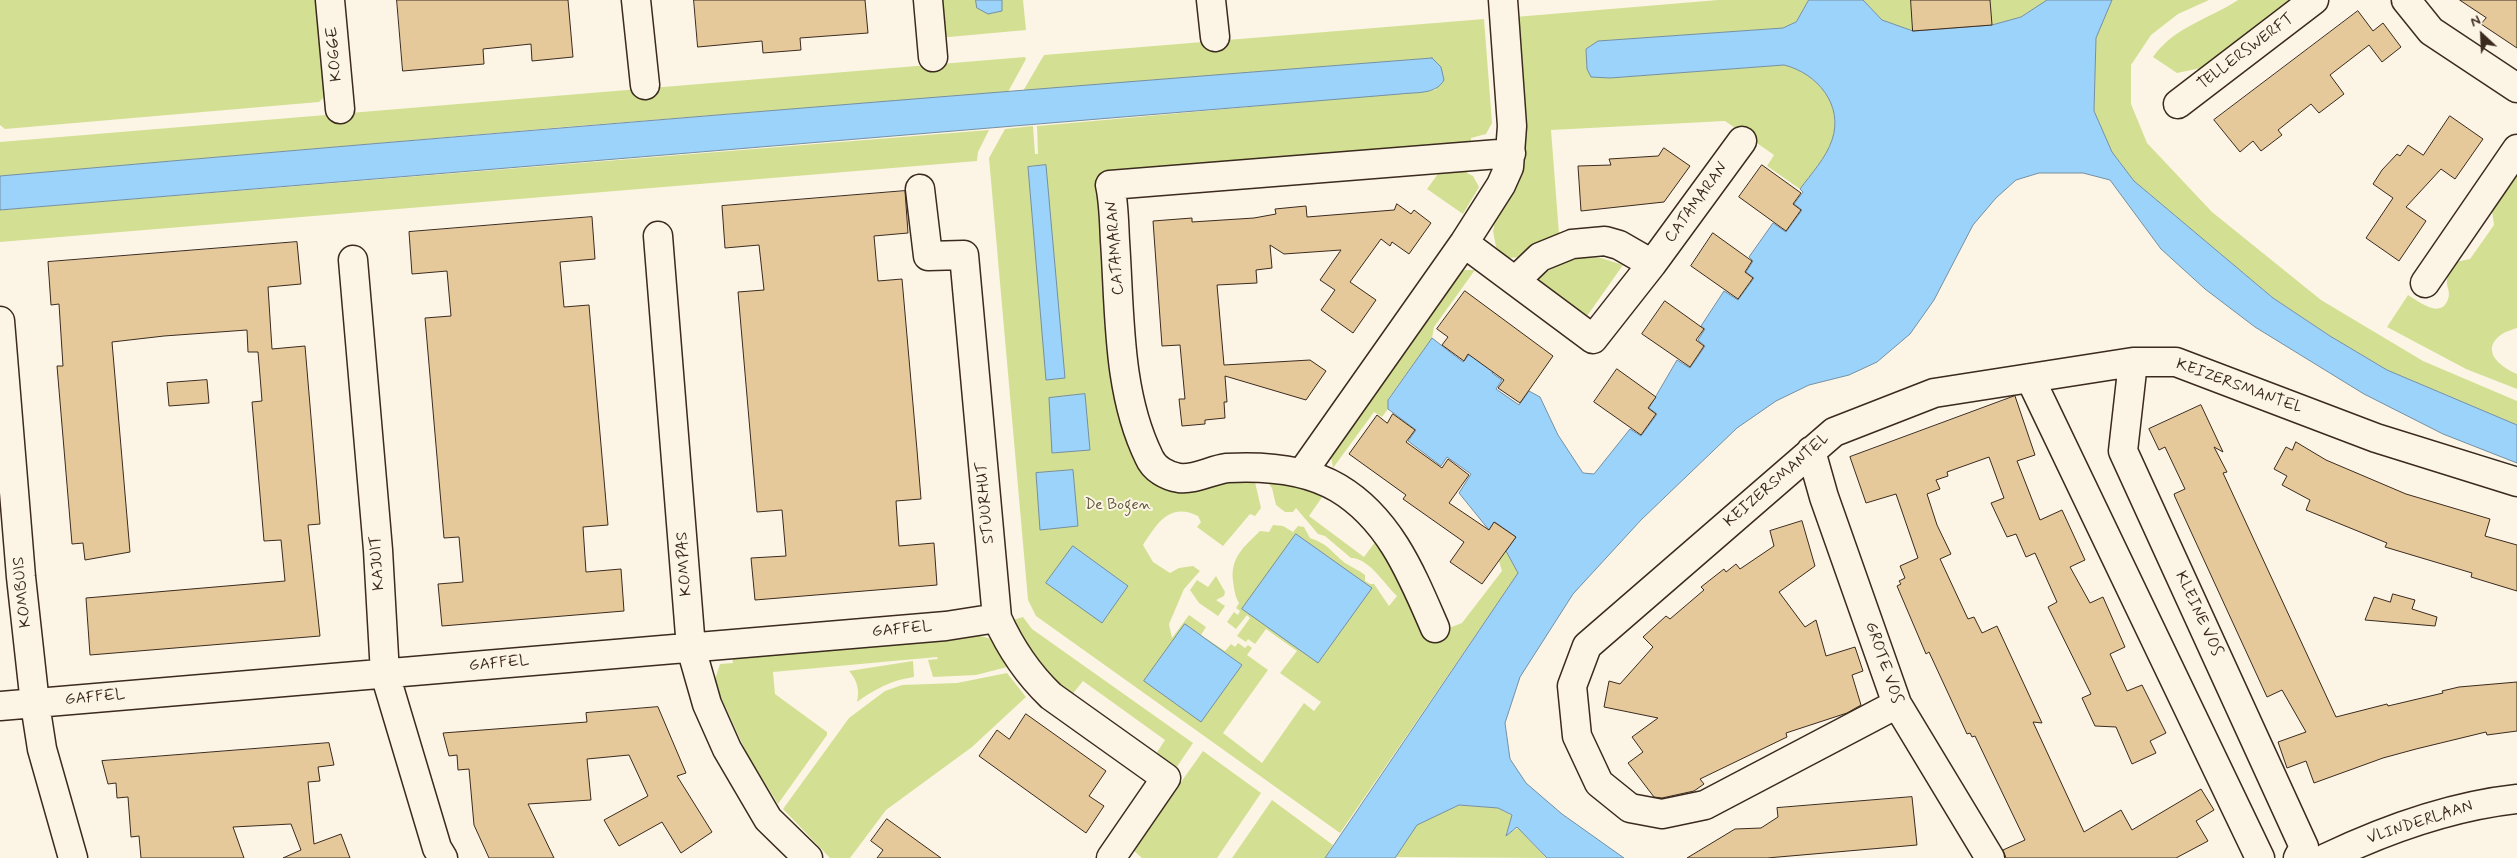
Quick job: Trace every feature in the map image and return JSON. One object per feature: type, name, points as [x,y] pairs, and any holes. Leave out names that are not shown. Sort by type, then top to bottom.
[{"type":"street","name":"KOGGE","points":[[330,0],[340,109]]},
{"type":"street","points":[[636,0],[645,85]]},
{"type":"street","points":[[928,0],[933,57]]},
{"type":"street","points":[[1211,0],[1215,37]]},
{"type":"street","name":"TELLERSWERFT","points":[[2178,104],[2314,0]]},
{"type":"street","points":[[2406,0],[2431,31],[2517,88]]},
{"type":"street","points":[[1302,473],[1464,243],[1501,185],[1509,166],[1512,126],[1503,6]]},
{"type":"street","name":"CATAMARAN","points":[[1464,243],[1593,339],[1652,264],[1742,142]]},
{"type":"street","points":[[2425,283],[2517,149]]},
{"type":"street","name":"CATAMARAN","points":[[1435,628],[1398,548],[1381,526],[1344,492],[1324,481],[1302,473],[1274,469],[1227,468],[1187,478],[1178,478],[1163,472],[1149,458],[1130,399],[1123,358],[1110,185],[1511,153]]},
{"type":"street","name":"STUURHUT","points":[[920,189],[928,256],[964,255],[997,618],[1011,648],[1039,685],[1051,696],[1166,778],[1110,858]]},
{"type":"street","name":"KOMPAS","points":[[658,236],[691,648],[707,704],[727,749],[768,819],[808,858]]},
{"type":"street","points":[[1516,280],[1540,257],[1572,244],[1605,241],[1619,244],[1652,264]]},
{"type":"street","name":"KAJUIT","points":[[353,260],[378,550],[385,674],[437,848],[443,858]]},
{"type":"street","name":"KOMBUIS","points":[[0,321],[21,577],[35,704],[42,749],[73,858]]},
{"type":"street","name":"KEIZERSMANTEL","points":[[1897,704],[1705,804],[1662,814],[1630,808],[1599,783],[1577,736],[1572,686],[1587,646],[1834,432],[1934,393],[2133,362],[2176,362],[2376,438],[2517,482]]},
{"type":"street","name":"KLEINE VOS","points":[[2133,362],[2123,451],[2304,847],[2298,858]]},
{"type":"street","points":[[2030,378],[2260,858]]},
{"type":"street","name":"GROTE VOS","points":[[1811,452],[1824,497],[1897,704],[1990,858]]},
{"type":"street","name":"GAFFEL","points":[[0,706],[946,626],[997,618]]},
{"type":"street","name":"VLINDERLAAN","points":[[2326,858],[2368,838],[2482,803],[2517,799]]},
{"type":"green space","points":[[0,0],[320,0],[326,95],[319,102],[5,129],[0,125]]},
{"type":"green space","points":[[935,0],[1023,0],[1026,30],[938,38]]},
{"type":"green space","points":[[1718,0],[1809,0],[1796,22],[1783,28],[1598,41],[1586,49],[1587,69],[1592,77],[1610,78],[1784,65],[1807,75],[1825,92],[1831,103],[1835,127],[1826,153],[1800,189],[1767,166],[1774,155],[1725,121],[1551,130],[1559,234],[1539,242],[1521,257],[1508,258],[1496,247],[1493,231],[1496,217],[1514,188],[1525,157],[1515,17]]},
{"type":"green space","points":[[1863,0],[1911,0],[1913,31],[1882,20]]},
{"type":"green space","points":[[1990,0],[2047,0],[2021,17],[1992,25]]},
{"type":"green space","points":[[2112,0],[2209,0],[2178,14],[2151,35],[2131,65],[2131,104],[2147,143],[2212,212],[2321,300],[2423,361],[2517,401],[2517,425],[2387,370],[2330,336],[2273,298],[2134,181],[2112,152],[2094,111],[2096,38]]},
{"type":"green space","points":[[2238,0],[2291,0],[2201,68],[2177,73],[2153,57],[2161,47],[2181,31]]},
{"type":"green space","name":"De Bogen","points":[[1484,19],[1492,123],[1486,134],[1471,138],[1471,144],[1098,175],[1119,403],[1136,464],[1161,486],[1260,476],[1325,493],[1309,516],[1364,557],[1378,538],[1441,631],[1462,623],[1502,571],[1499,561],[1506,551],[1518,573],[1340,833],[1036,616],[1028,600],[989,158],[1005,129],[1033,126],[1035,154],[1038,154],[1037,126],[1436,90],[1432,58],[1023,91],[1044,55]],"holes":[[[1038,166],[1047,380],[1028,167]],[[1264,478],[1272,488],[1276,505],[1285,512],[1293,512],[1296,508],[1318,534],[1325,536],[1351,558],[1364,562],[1376,572],[1397,596],[1389,606],[1374,584],[1365,581],[1365,575],[1345,563],[1326,546],[1310,538],[1304,527],[1298,526],[1293,532],[1283,526],[1273,525],[1269,532],[1260,531],[1244,547],[1236,559],[1233,581],[1239,603],[1236,608],[1240,611],[1238,615],[1234,612],[1227,622],[1236,629],[1247,615],[1250,618],[1237,636],[1246,642],[1248,639],[1255,644],[1266,629],[1297,651],[1280,673],[1321,702],[1314,711],[1304,703],[1262,763],[1223,733],[1268,670],[1247,655],[1252,648],[1248,645],[1245,648],[1238,643],[1235,647],[1231,644],[1225,651],[1201,635],[1206,627],[1189,615],[1172,638],[1169,624],[1184,589],[1200,571],[1193,566],[1179,568],[1170,573],[1153,562],[1143,545],[1153,530],[1165,517],[1172,513],[1188,512],[1198,516],[1201,522],[1197,527],[1223,546],[1250,514],[1255,516],[1261,508],[1255,482]]]},
{"type":"green space","points":[[1025,57],[1026,59],[1008,92],[564,127],[0,176],[0,142]]},
{"type":"green space","points":[[989,130],[978,152],[977,161],[0,242],[0,210]]},
{"type":"green space","points":[[1468,165],[1467,173],[1473,176],[1479,187],[1463,214],[1427,189],[1443,167]]},
{"type":"green space","points":[[2517,175],[2517,328],[2502,334],[2495,340],[2492,352],[2494,357],[2504,367],[2517,374],[2517,389],[2466,369],[2387,327],[2408,295],[2435,309],[2445,305],[2449,297],[2447,280],[2450,271],[2456,262],[2470,259],[2494,225],[2492,211]]},
{"type":"green space","points":[[1579,257],[1601,258],[1623,265],[1587,316],[1538,280],[1562,263]]},
{"type":"green space","points":[[1475,270],[1434,327],[1432,338],[1388,399],[1388,409],[1382,417],[1374,412],[1333,468],[1330,450],[1455,272]]},
{"type":"green space","points":[[1216,576],[1225,592],[1224,596],[1216,600],[1225,606],[1218,616],[1199,603],[1190,590],[1197,580],[1208,587]]},
{"type":"green space","points":[[1023,617],[1032,629],[1193,743],[1174,771],[1154,757],[1165,740],[1083,681],[1070,697],[1046,678],[1010,621]]},
{"type":"green space","points":[[977,635],[992,639],[1011,666],[976,675],[933,677],[928,660],[938,659],[937,657],[773,672],[775,694],[827,732],[827,735],[778,804],[747,754],[714,682],[720,664],[733,663],[732,656]]},
{"type":"green space","points":[[913,661],[914,677],[898,680],[884,686],[857,702],[857,685],[849,671]]},
{"type":"green space","points":[[1007,673],[1026,697],[972,747],[886,810],[850,858],[830,858],[783,809],[849,718],[885,691],[902,685],[957,683]]},
{"type":"green space","points":[[1203,751],[1261,793],[1217,858],[1142,858],[1133,850]]},
{"type":"green space","points":[[1272,800],[1333,845],[1325,858],[1232,858]]},
{"type":"green space","points":[[1459,805],[1498,808],[1512,816],[1506,835],[1518,828],[1546,858],[1395,857],[1417,825]]},
{"type":"water","points":[[976,0],[1002,0],[1002,11],[988,14],[977,8]]},
{"type":"water","points":[[1809,0],[1863,0],[1882,20],[1913,31],[1992,25],[2021,17],[2047,0],[2112,0],[2096,38],[2094,111],[2112,152],[2134,181],[2273,298],[2330,336],[2387,370],[2517,425],[2517,463],[2443,434],[2364,394],[2255,327],[2205,289],[2161,249],[2110,180],[2083,173],[2039,173],[2016,180],[1996,198],[1973,225],[1934,300],[1910,334],[1877,362],[1849,375],[1809,385],[1776,401],[1737,428],[1641,520],[1573,594],[1520,677],[1505,723],[1510,759],[1526,783],[1562,814],[1624,858],[1547,858],[1517,827],[1506,836],[1512,815],[1498,808],[1459,805],[1417,825],[1395,858],[1325,858],[1518,573],[1506,551],[1516,537],[1495,522],[1489,530],[1459,493],[1471,474],[1447,457],[1441,466],[1408,441],[1416,430],[1388,409],[1388,400],[1432,338],[1463,362],[1476,346],[1498,364],[1492,373],[1502,380],[1496,389],[1519,405],[1529,391],[1540,397],[1558,435],[1583,473],[1594,474],[1630,429],[1641,436],[1657,414],[1649,408],[1677,360],[1690,368],[1705,346],[1698,340],[1705,329],[1701,326],[1724,291],[1738,300],[1754,278],[1746,272],[1753,261],[1749,257],[1773,223],[1786,232],[1802,210],[1794,204],[1803,192],[1800,189],[1822,159],[1832,140],[1835,127],[1831,103],[1817,83],[1796,69],[1784,65],[1610,78],[1591,77],[1587,69],[1586,49],[1598,41],[1783,28],[1796,22]]},
{"type":"water","points":[[1432,58],[1441,67],[1444,80],[1436,88],[1418,93],[0,210],[0,176],[716,115]]},
{"type":"water","points":[[1046,165],[1065,378],[1046,380],[1028,167]]},
{"type":"water","points":[[1085,394],[1090,450],[1052,453],[1049,398]]},
{"type":"water","points":[[1073,470],[1078,526],[1040,530],[1036,473]]},
{"type":"water","points":[[1296,534],[1372,588],[1318,663],[1242,609]]},
{"type":"water","points":[[1073,546],[1128,586],[1102,623],[1046,583]]},
{"type":"water","points":[[1185,624],[1242,665],[1201,722],[1144,681]]},
{"type":"building","points":[[397,0],[568,0],[573,57],[532,61],[531,44],[483,49],[484,64],[403,71]]},
{"type":"building","points":[[694,0],[865,0],[868,33],[800,38],[801,50],[763,53],[762,41],[698,47]]},
{"type":"building","points":[[1911,0],[1990,0],[1992,25],[1913,31]]},
{"type":"building","points":[[2460,0],[2517,0],[2517,48],[2481,24],[2486,18]]},
{"type":"building","points":[[2358,11],[2373,31],[2383,23],[2401,47],[2382,62],[2369,45],[2330,75],[2344,94],[2319,113],[2311,104],[2278,130],[2282,135],[2261,151],[2253,141],[2240,152],[2214,120]]},
{"type":"building","points":[[2450,116],[2483,139],[2455,179],[2441,169],[2406,207],[2426,221],[2399,261],[2366,238],[2393,198],[2373,184],[2382,170],[2397,154],[2400,156],[2408,145],[2423,155]]},
{"type":"building","points":[[1664,148],[1690,166],[1664,202],[1581,211],[1578,166],[1611,165],[1609,159],[1658,156]]},
{"type":"building","points":[[1762,165],[1801,193],[1793,204],[1801,210],[1786,231],[1739,197]]},
{"type":"building","points":[[905,191],[908,233],[874,236],[878,281],[902,279],[921,499],[896,501],[899,546],[934,543],[937,585],[755,600],[751,558],[786,556],[782,510],[757,512],[738,292],[764,290],[759,245],[725,248],[722,206]]},
{"type":"building","points":[[1397,204],[1411,214],[1414,210],[1431,223],[1409,254],[1392,242],[1390,246],[1381,239],[1350,282],[1376,300],[1353,333],[1321,310],[1335,290],[1320,280],[1341,250],[1284,254],[1270,245],[1272,268],[1256,270],[1257,283],[1217,285],[1224,365],[1310,360],[1326,371],[1306,400],[1225,376],[1227,402],[1224,402],[1225,418],[1205,420],[1205,424],[1182,426],[1179,399],[1185,399],[1180,345],[1162,346],[1153,221],[1192,218],[1192,222],[1254,218],[1276,214],[1275,209],[1306,206],[1307,217],[1394,210]]},
{"type":"building","points":[[592,217],[595,259],[560,262],[564,307],[589,305],[608,525],[583,527],[586,572],[621,569],[624,611],[442,626],[438,584],[463,582],[459,537],[444,538],[425,318],[451,316],[447,271],[412,274],[409,232]]},
{"type":"building","points":[[1713,233],[1752,261],[1745,272],[1753,278],[1738,299],[1691,266]]},
{"type":"building","points":[[297,242],[301,284],[268,287],[272,349],[305,346],[320,524],[308,525],[320,636],[90,655],[86,598],[285,581],[281,540],[264,541],[252,402],[262,401],[260,376],[258,352],[248,352],[247,330],[164,336],[112,342],[130,552],[85,560],[83,543],[72,544],[57,366],[63,366],[59,304],[51,305],[48,262]]},
{"type":"building","points":[[1465,291],[1553,356],[1520,403],[1498,388],[1504,380],[1468,354],[1464,361],[1442,345],[1448,337],[1437,329]]},
{"type":"building","points":[[1665,301],[1704,329],[1696,340],[1704,346],[1690,367],[1642,334]]},
{"type":"building","points":[[1617,369],[1656,397],[1648,408],[1656,414],[1641,435],[1594,402]]},
{"type":"building","points":[[207,380],[209,403],[169,406],[167,383]]},
{"type":"building","points":[[2015,396],[2035,455],[2017,461],[2040,520],[2062,510],[2085,560],[2070,567],[2090,603],[2103,597],[2125,647],[2110,654],[2127,691],[2142,685],[2166,733],[2150,741],[2156,753],[2132,764],[2116,727],[2095,726],[2082,698],[2091,694],[2048,607],[2057,602],[2035,553],[2026,557],[2016,534],[2007,537],[1991,503],[2004,498],[1989,457],[1947,472],[1948,476],[1936,480],[1940,489],[1927,494],[1937,525],[1951,554],[1940,559],[1968,619],[1974,617],[1982,633],[1997,626],[2042,723],[2033,722],[2084,832],[2121,810],[2132,830],[2201,789],[2214,810],[2196,821],[2208,841],[2176,858],[2006,858],[2003,850],[2025,840],[1975,736],[1972,737],[1970,733],[1967,734],[1929,652],[1926,654],[1897,586],[1901,584],[1899,581],[1905,578],[1900,566],[1918,558],[1896,494],[1866,503],[1850,457]]},
{"type":"building","points":[[2201,405],[2223,452],[2214,447],[2227,472],[2223,473],[2336,717],[2387,704],[2388,706],[2443,693],[2442,691],[2459,687],[2517,682],[2517,731],[2487,735],[2486,732],[2416,749],[2383,758],[2314,783],[2306,761],[2287,768],[2278,742],[2306,732],[2282,690],[2267,697],[2175,497],[2174,494],[2185,489],[2165,447],[2159,450],[2149,429]]},
{"type":"building","points":[[1393,414],[1415,430],[1406,442],[1442,468],[1448,459],[1469,475],[1449,503],[1489,530],[1494,522],[1516,537],[1482,584],[1450,562],[1464,542],[1403,499],[1406,495],[1349,454],[1377,415],[1387,423]]},
{"type":"building","points":[[2296,442],[2326,460],[2406,494],[2490,519],[2485,536],[2517,545],[2517,591],[2471,577],[2472,573],[2385,547],[2387,543],[2306,510],[2310,500],[2282,485],[2287,476],[2274,469],[2286,447],[2292,450]]},
{"type":"building","points":[[1802,521],[1815,566],[1779,592],[1805,627],[1816,620],[1826,656],[1855,647],[1863,671],[1852,675],[1861,705],[1847,713],[1786,733],[1787,737],[1700,779],[1704,784],[1694,791],[1662,798],[1654,797],[1628,763],[1643,752],[1632,737],[1658,718],[1604,707],[1609,681],[1620,684],[1653,647],[1643,637],[1666,616],[1670,619],[1704,590],[1701,587],[1724,569],[1726,572],[1736,564],[1740,569],[1774,546],[1770,531]]},
{"type":"building","points":[[2393,594],[2415,600],[2412,609],[2437,617],[2435,626],[2365,620],[2374,597],[2390,602]]},
{"type":"building","points":[[658,707],[686,773],[677,776],[712,832],[681,853],[662,822],[619,846],[604,820],[648,796],[629,755],[587,759],[591,800],[528,804],[554,858],[489,858],[474,825],[469,769],[458,770],[457,755],[449,756],[443,733],[587,722],[586,713]]},
{"type":"building","points":[[1026,714],[1106,771],[1089,796],[1104,806],[1086,833],[979,756],[997,730],[1009,739]]},
{"type":"building","points":[[329,743],[334,765],[318,767],[320,781],[308,782],[314,844],[341,834],[350,858],[283,858],[301,850],[291,824],[233,827],[244,858],[141,858],[139,836],[131,837],[128,797],[117,798],[116,783],[108,784],[102,761]]},
{"type":"building","points":[[1912,797],[1917,845],[1767,858],[1687,858],[1735,829],[1761,828],[1778,817],[1777,808]]},
{"type":"building","points":[[887,819],[941,858],[877,858],[883,850],[871,841]]}]
